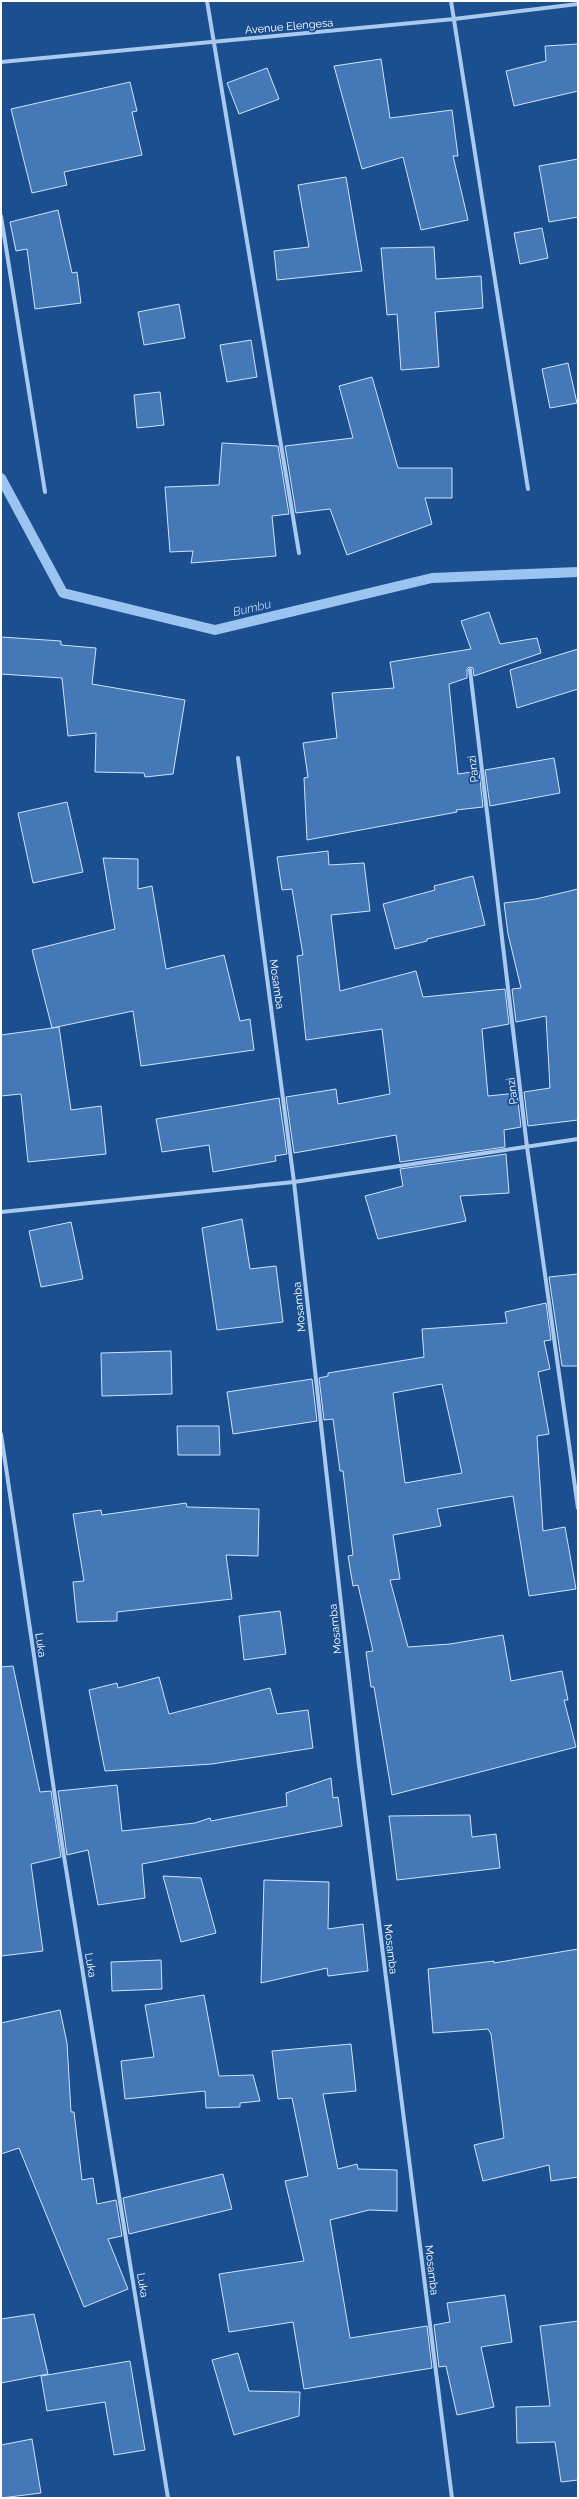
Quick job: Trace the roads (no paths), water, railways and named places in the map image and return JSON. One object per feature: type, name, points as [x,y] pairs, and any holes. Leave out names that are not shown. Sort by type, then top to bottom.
[{"type":"street","points":[[207,1],[299,553]]},
{"type":"street","points":[[451,1],[528,490]]},
{"type":"street","name":"Avenue Elengesa","points":[[1,62],[454,19],[578,4]]},
{"type":"street","points":[[1,216],[45,492]]},
{"type":"street","name":"Panzi","points":[[470,670],[528,1146],[578,1508]]},
{"type":"street","name":"Mosamba","points":[[238,758],[294,1182],[359,1765],[452,2498]]},
{"type":"street","points":[[1,1212],[294,1182],[578,1139]]},
{"type":"street","name":"Luka","points":[[1,1434],[63,1852],[168,2498]]},
{"type":"waterway","name":"Bumbu","points":[[1,478],[63,593],[215,630],[432,578],[578,572]]}]
